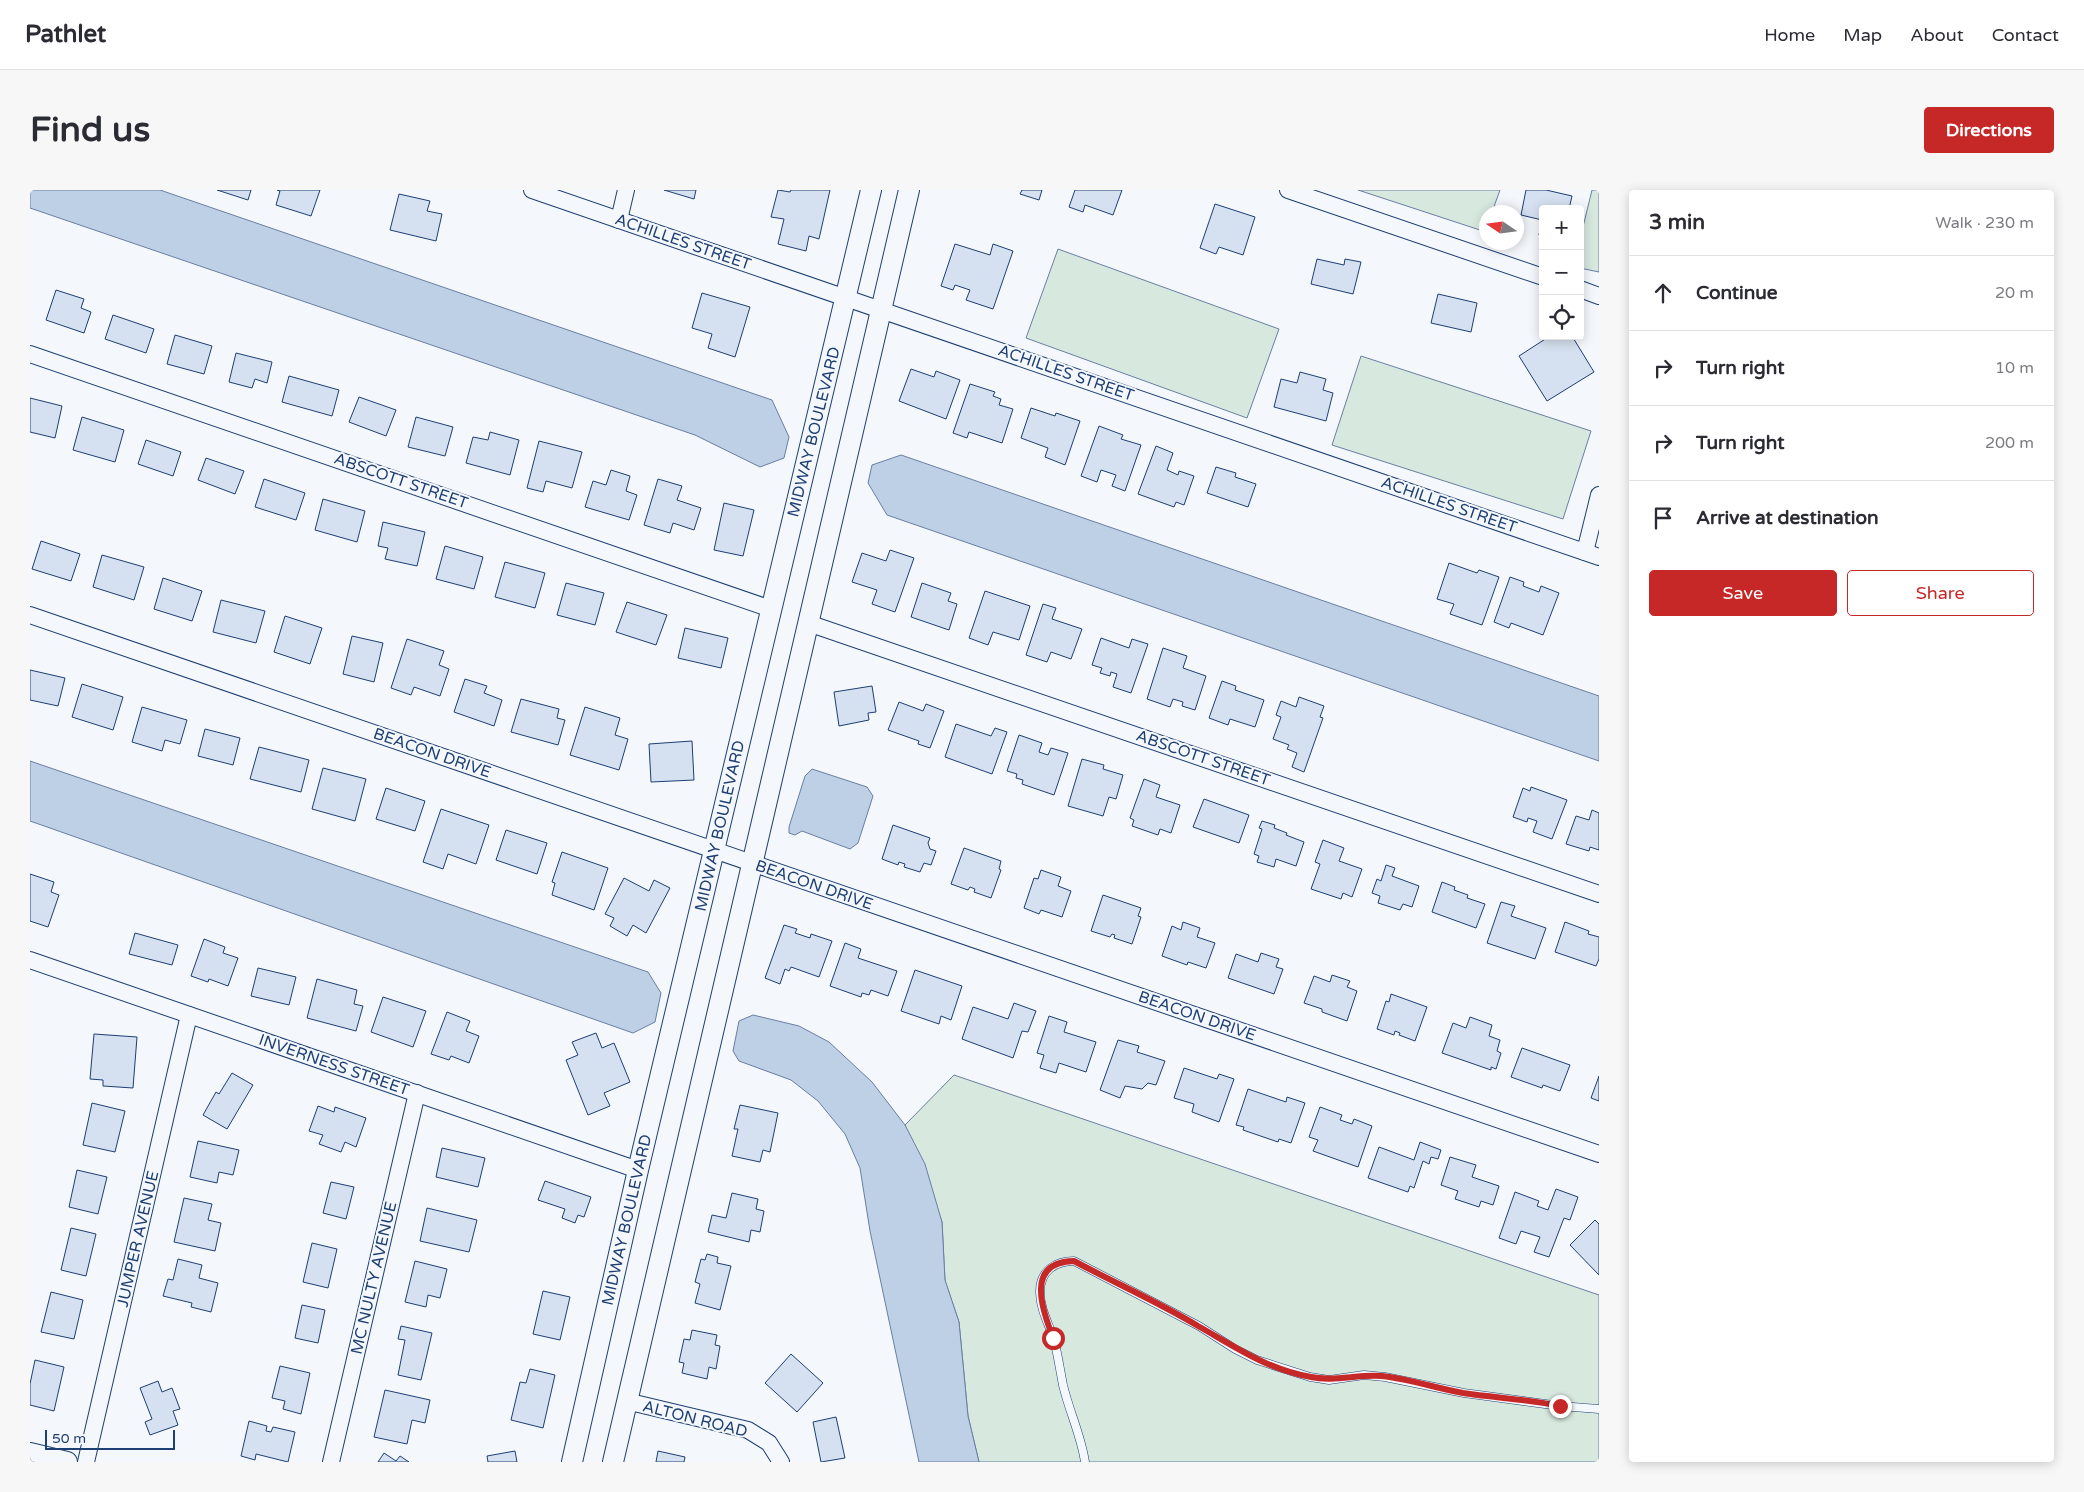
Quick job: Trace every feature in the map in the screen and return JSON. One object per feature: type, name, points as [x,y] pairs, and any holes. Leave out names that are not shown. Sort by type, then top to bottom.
[{"type":"street","name":"ACHILLES STREET","points":[[532,190],[1592,554]]},
{"type":"street","points":[[619,220],[626,190]]},
{"type":"street","name":"MIDWAY BOULEVARD","points":[[572,1462],[638,1170],[871,190]]},
{"type":"street","points":[[613,1462],[909,190]]},
{"type":"street","points":[[1288,190],[1539,276]]},
{"type":"street","points":[[1584,291],[1599,296]]},
{"type":"street","name":"ABSCOTT STREET","points":[[30,354],[771,609]]},
{"type":"street","points":[[1592,554],[1599,495]]},
{"type":"street","name":"BEACON DRIVE","points":[[30,615],[1599,1154]]},
{"type":"street","name":"ABSCOTT STREET","points":[[808,623],[1599,894]]},
{"type":"street","name":"INVERNESS STREET","points":[[30,960],[638,1170]]},
{"type":"street","name":"JUMPER AVENUE","points":[[86,1462],[189,1015]]},
{"type":"street","name":"MC NULTY AVENUE","points":[[331,1462],[417,1093]]},
{"type":"street","name":"ALTON ROAD","points":[[626,1401],[748,1430],[769,1443],[781,1462]]},
{"type":"street","points":[[30,1453],[67,1462]]},
{"type":"lane","points":[[1085,1462],[1080,1435],[1063,1384],[1057,1352],[1043,1311],[1040,1292],[1043,1278],[1052,1266],[1062,1261],[1074,1261],[1199,1326],[1235,1349],[1257,1360],[1310,1377],[1329,1380],[1364,1375],[1385,1376],[1464,1393],[1560,1406],[1599,1409]]},
{"type":"shaded area","points":[[1358,190],[1500,190],[1495,205],[1479,205],[1479,230]]},
{"type":"shaded area","points":[[1592,190],[1599,190],[1599,272],[1584,269],[1584,223]]},
{"type":"shaded area","points":[[1058,249],[1279,329],[1247,418],[1026,338]]},
{"type":"shaded area","points":[[1361,356],[1591,431],[1563,519],[1332,445]]},
{"type":"shaded area","points":[[954,1075],[1599,1295],[1599,1462],[979,1462],[968,1416],[959,1322],[945,1281],[942,1222],[905,1125]]},
{"type":"water","points":[[30,190],[160,190],[772,400],[789,437],[784,458],[760,467],[695,435],[30,208]]},
{"type":"water","points":[[901,455],[1599,696],[1599,761],[887,515],[868,483],[872,465]]},
{"type":"water","points":[[30,761],[648,972],[661,993],[655,1022],[633,1033],[30,821]]},
{"type":"water","points":[[812,769],[867,787],[873,796],[858,843],[850,849],[802,831],[795,835],[789,833],[789,827],[805,776]]},
{"type":"water","points":[[753,1015],[799,1026],[829,1042],[872,1082],[905,1125],[925,1164],[942,1222],[945,1280],[959,1322],[968,1416],[979,1462],[919,1462],[870,1231],[860,1168],[845,1134],[818,1101],[791,1080],[739,1061],[733,1051],[739,1021]]},
{"type":"building","points":[[217,190],[251,190],[248,200]]},
{"type":"building","points":[[277,190],[320,190],[311,216],[276,205],[280,191]]},
{"type":"building","points":[[664,190],[696,190],[694,199]]},
{"type":"building","points":[[778,190],[790,192],[791,190],[830,190],[819,239],[809,236],[806,251],[778,244],[784,219],[771,217]]},
{"type":"building","points":[[1022,190],[1042,190],[1039,200],[1020,194]]},
{"type":"building","points":[[1075,190],[1122,190],[1113,215],[1085,205],[1083,212],[1069,207]]},
{"type":"building","points":[[1526,190],[1546,190],[1572,196],[1570,205],[1539,205],[1539,219],[1524,216],[1523,205]]},
{"type":"building","points":[[399,194],[430,201],[427,211],[442,214],[436,241],[390,230]]},
{"type":"building","points":[[1215,204],[1255,217],[1243,255],[1219,247],[1216,254],[1200,248]]},
{"type":"building","points":[[955,244],[990,255],[993,244],[1013,251],[993,309],[966,300],[970,290],[955,285],[953,290],[941,286]]},
{"type":"building","points":[[1317,259],[1344,265],[1345,259],[1361,262],[1353,294],[1311,284]]},
{"type":"building","points":[[56,290],[84,299],[81,308],[91,312],[84,333],[46,320]]},
{"type":"building","points":[[702,293],[750,307],[735,357],[708,348],[712,334],[692,328]]},
{"type":"building","points":[[1438,294],[1477,303],[1471,332],[1431,323]]},
{"type":"building","points":[[113,315],[154,329],[146,353],[105,339]]},
{"type":"building","points":[[175,335],[212,346],[204,374],[167,364]]},
{"type":"building","points":[[1544,340],[1574,340],[1594,372],[1547,401],[1519,356]]},
{"type":"building","points":[[236,353],[272,362],[267,383],[255,379],[252,388],[229,382]]},
{"type":"building","points":[[911,369],[934,377],[936,371],[960,380],[946,419],[899,401]]},
{"type":"building","points":[[1300,372],[1326,379],[1323,390],[1333,393],[1326,421],[1274,407],[1281,379],[1297,383]]},
{"type":"building","points":[[289,376],[339,390],[332,416],[282,402]]},
{"type":"building","points":[[970,384],[995,392],[993,396],[1001,399],[999,405],[1013,409],[1002,443],[969,432],[967,438],[953,433]]},
{"type":"building","points":[[359,397],[396,410],[386,436],[349,422]]},
{"type":"building","points":[[30,398],[62,406],[55,438],[30,432]]},
{"type":"building","points":[[1031,408],[1055,416],[1056,413],[1080,421],[1065,465],[1045,457],[1048,448],[1021,438]]},
{"type":"building","points":[[82,417],[124,430],[115,462],[73,450]]},
{"type":"building","points":[[416,417],[453,427],[445,456],[408,447]]},
{"type":"building","points":[[1099,426],[1123,435],[1121,439],[1141,445],[1125,491],[1112,486],[1116,475],[1101,470],[1097,482],[1081,476]]},
{"type":"building","points":[[490,432],[519,440],[510,475],[466,463],[473,437],[488,440]]},
{"type":"building","points":[[146,440],[181,452],[173,476],[138,464]]},
{"type":"building","points":[[539,441],[582,452],[572,488],[546,481],[543,492],[527,488]]},
{"type":"building","points":[[1156,446],[1173,453],[1167,470],[1178,475],[1179,471],[1194,476],[1184,505],[1176,502],[1174,507],[1138,494]]},
{"type":"building","points":[[206,458],[244,471],[235,494],[198,480]]},
{"type":"building","points":[[1216,467],[1236,473],[1235,477],[1256,484],[1248,507],[1207,493]]},
{"type":"building","points":[[611,470],[630,476],[626,491],[637,495],[629,520],[585,507],[593,481],[606,485]]},
{"type":"building","points":[[264,479],[305,493],[296,520],[255,507]]},
{"type":"building","points":[[658,479],[682,486],[677,500],[701,508],[694,530],[673,523],[670,533],[644,525]]},
{"type":"building","points":[[323,499],[365,511],[357,542],[315,530]]},
{"type":"building","points":[[724,503],[754,510],[743,556],[714,550]]},
{"type":"building","points":[[383,522],[425,532],[417,566],[385,559],[388,548],[378,546]]},
{"type":"building","points":[[41,541],[80,554],[71,581],[32,569]]},
{"type":"building","points":[[445,546],[483,557],[474,589],[436,579]]},
{"type":"building","points":[[890,550],[914,558],[895,612],[872,604],[877,590],[852,582],[862,553],[886,561]]},
{"type":"building","points":[[102,555],[144,567],[134,600],[93,587]]},
{"type":"building","points":[[505,562],[545,573],[535,608],[495,597]]},
{"type":"building","points":[[1449,563],[1477,573],[1479,570],[1499,577],[1482,625],[1450,614],[1454,604],[1437,599]]},
{"type":"building","points":[[1510,577],[1524,582],[1523,586],[1539,592],[1541,586],[1559,593],[1543,635],[1511,623],[1509,628],[1494,622]]},
{"type":"building","points":[[163,578],[202,591],[192,621],[154,609]]},
{"type":"building","points":[[566,583],[604,593],[595,625],[557,615]]},
{"type":"building","points":[[922,583],[951,593],[948,601],[957,604],[949,630],[911,617]]},
{"type":"building","points":[[985,591],[1030,606],[1019,640],[993,632],[988,645],[969,638]]},
{"type":"building","points":[[221,600],[265,611],[256,643],[213,632]]},
{"type":"building","points":[[627,602],[667,615],[656,645],[616,632]]},
{"type":"building","points":[[1043,604],[1056,608],[1052,619],[1082,629],[1071,659],[1051,652],[1047,662],[1026,655]]},
{"type":"building","points":[[285,616],[322,628],[310,664],[274,652]]},
{"type":"building","points":[[685,628],[728,638],[721,668],[678,658]]},
{"type":"building","points":[[352,636],[383,643],[374,682],[343,674]]},
{"type":"building","points":[[1101,638],[1129,648],[1132,639],[1148,644],[1131,693],[1113,687],[1117,674],[1111,672],[1110,676],[1100,673],[1102,668],[1092,665]]},
{"type":"building","points":[[407,639],[444,651],[439,665],[449,669],[440,696],[414,687],[411,695],[391,688]]},
{"type":"building","points":[[1163,648],[1187,656],[1183,668],[1206,676],[1195,710],[1182,706],[1183,702],[1173,699],[1170,707],[1147,699]]},
{"type":"building","points":[[30,670],[65,678],[58,706],[30,700]]},
{"type":"building","points":[[465,679],[487,686],[484,693],[502,700],[494,726],[454,712]]},
{"type":"building","points":[[1222,681],[1236,686],[1235,690],[1264,700],[1255,727],[1230,719],[1228,725],[1209,718]]},
{"type":"building","points":[[82,684],[123,697],[113,730],[72,717]]},
{"type":"building","points":[[872,686],[876,712],[868,713],[869,720],[839,726],[834,692]]},
{"type":"building","points":[[1299,697],[1324,706],[1320,717],[1323,718],[1304,772],[1292,767],[1297,753],[1287,749],[1289,745],[1273,739],[1281,717],[1276,715],[1281,701],[1296,707]]},
{"type":"building","points":[[521,699],[559,709],[557,718],[565,720],[558,745],[511,732]]},
{"type":"building","points":[[899,702],[923,711],[926,704],[944,711],[930,748],[918,744],[919,741],[888,730]]},
{"type":"building","points":[[142,707],[187,720],[180,744],[165,740],[162,751],[132,742]]},
{"type":"building","points":[[585,707],[620,718],[615,735],[628,739],[619,770],[570,755]]},
{"type":"building","points":[[956,724],[991,736],[995,728],[1007,732],[992,774],[945,757]]},
{"type":"building","points":[[205,729],[240,738],[233,765],[198,756]]},
{"type":"building","points":[[1019,735],[1042,743],[1039,752],[1048,755],[1051,748],[1068,753],[1054,795],[1022,784],[1023,780],[1016,778],[1017,774],[1007,771]]},
{"type":"building","points":[[692,741],[694,780],[651,782],[649,744]]},
{"type":"building","points":[[259,747],[309,760],[301,792],[250,779]]},
{"type":"building","points":[[1082,759],[1104,765],[1103,769],[1123,775],[1116,799],[1109,797],[1103,816],[1068,806]]},
{"type":"building","points":[[323,768],[366,779],[355,821],[312,809]]},
{"type":"building","points":[[1144,779],[1160,785],[1156,797],[1180,805],[1171,833],[1160,829],[1158,835],[1132,826],[1134,820],[1130,818]]},
{"type":"building","points":[[1531,787],[1567,800],[1552,839],[1533,832],[1537,821],[1528,818],[1527,822],[1513,817],[1523,788],[1530,791]]},
{"type":"building","points":[[386,788],[425,801],[415,831],[376,819]]},
{"type":"building","points":[[1204,799],[1249,815],[1239,843],[1193,827]]},
{"type":"building","points":[[441,809],[489,825],[476,864],[448,854],[443,869],[423,862]]},
{"type":"building","points":[[1592,810],[1599,813],[1599,850],[1590,847],[1589,851],[1566,844],[1576,816],[1589,820]]},
{"type":"building","points":[[1262,821],[1275,825],[1274,828],[1304,842],[1296,866],[1276,859],[1274,867],[1257,862],[1259,856],[1254,854],[1262,829],[1259,828]]},
{"type":"building","points":[[893,825],[930,838],[928,843],[930,849],[936,851],[931,865],[924,863],[920,872],[904,867],[905,864],[899,862],[898,865],[882,859]]},
{"type":"building","points":[[506,830],[547,843],[537,874],[496,860]]},
{"type":"building","points":[[1323,840],[1344,848],[1339,861],[1362,869],[1352,897],[1343,893],[1341,899],[1311,889],[1320,864],[1315,862]]},
{"type":"building","points":[[964,848],[1001,861],[999,869],[1001,870],[991,898],[974,892],[975,889],[970,887],[968,890],[951,884]]},
{"type":"building","points":[[562,852],[608,868],[594,910],[552,895],[555,883],[552,882]]},
{"type":"building","points":[[1386,865],[1395,868],[1392,876],[1419,886],[1412,907],[1403,904],[1400,910],[1378,903],[1380,896],[1372,893],[1377,879],[1381,881]]},
{"type":"building","points":[[1041,870],[1061,877],[1058,886],[1071,891],[1062,917],[1041,910],[1039,914],[1024,908],[1034,878],[1038,879]]},
{"type":"building","points":[[30,874],[54,882],[51,892],[59,895],[48,927],[30,921]]},
{"type":"building","points":[[624,878],[649,891],[654,880],[670,888],[646,933],[633,925],[627,936],[610,926],[614,918],[605,914]]},
{"type":"building","points":[[1442,882],[1455,887],[1454,890],[1468,895],[1467,898],[1485,904],[1476,928],[1432,912]]},
{"type":"building","points":[[1103,895],[1141,908],[1138,916],[1141,917],[1132,944],[1114,938],[1115,935],[1112,934],[1110,937],[1091,931]]},
{"type":"building","points":[[1501,902],[1515,906],[1511,916],[1546,928],[1535,959],[1487,943]]},
{"type":"building","points":[[1183,922],[1200,928],[1197,937],[1215,943],[1206,968],[1188,962],[1187,965],[1162,956],[1172,926],[1181,930]]},
{"type":"building","points":[[1565,922],[1589,931],[1588,934],[1599,937],[1599,959],[1596,966],[1555,952]]},
{"type":"building","points":[[784,925],[797,929],[795,933],[810,938],[811,934],[832,941],[819,977],[791,967],[789,971],[785,969],[780,984],[765,978]]},
{"type":"building","points":[[135,933],[178,945],[172,965],[129,954]]},
{"type":"building","points":[[204,939],[225,947],[223,953],[238,958],[228,986],[209,979],[208,982],[191,976]]},
{"type":"building","points":[[845,943],[861,949],[858,958],[897,971],[888,996],[871,990],[869,995],[862,993],[861,997],[830,986]]},
{"type":"building","points":[[1261,953],[1279,959],[1276,967],[1283,969],[1274,994],[1228,978],[1236,954],[1258,962]]},
{"type":"building","points":[[258,968],[296,977],[289,1005],[251,996]]},
{"type":"building","points":[[915,970],[962,986],[951,1020],[941,1016],[939,1024],[901,1011]]},
{"type":"building","points":[[1332,975],[1350,981],[1347,987],[1357,991],[1347,1021],[1304,1003],[1314,976],[1330,982]]},
{"type":"building","points":[[317,979],[357,990],[354,1004],[363,1006],[356,1031],[307,1018]]},
{"type":"building","points":[[1391,994],[1427,1007],[1415,1041],[1399,1035],[1400,1033],[1395,1031],[1394,1035],[1377,1029],[1386,1001],[1389,1002]]},
{"type":"building","points":[[383,997],[426,1011],[413,1047],[371,1032]]},
{"type":"building","points":[[1014,1003],[1036,1011],[1028,1032],[1022,1031],[1013,1058],[962,1039],[973,1007],[1008,1019]]},
{"type":"building","points":[[447,1012],[470,1021],[466,1031],[479,1036],[469,1063],[451,1056],[449,1060],[431,1054]]},
{"type":"building","points":[[1049,1016],[1067,1022],[1064,1032],[1096,1042],[1086,1072],[1059,1063],[1056,1073],[1040,1068],[1044,1055],[1037,1053]]},
{"type":"building","points":[[1470,1017],[1492,1025],[1489,1036],[1500,1040],[1497,1051],[1501,1053],[1496,1069],[1491,1067],[1491,1070],[1442,1053],[1453,1023],[1466,1028]]},
{"type":"building","points":[[596,1033],[602,1048],[614,1043],[630,1082],[604,1093],[610,1106],[588,1115],[566,1060],[578,1055],[572,1042]]},
{"type":"building","points":[[94,1034],[137,1037],[133,1088],[103,1086],[103,1080],[90,1079]]},
{"type":"building","points":[[1118,1040],[1139,1046],[1137,1052],[1165,1061],[1156,1085],[1148,1083],[1142,1089],[1125,1086],[1120,1098],[1100,1090]]},
{"type":"building","points":[[1522,1048],[1570,1065],[1560,1091],[1543,1085],[1542,1088],[1511,1077]]},
{"type":"building","points":[[1184,1068],[1217,1079],[1219,1074],[1234,1079],[1219,1122],[1192,1112],[1194,1104],[1174,1098]]},
{"type":"building","points":[[232,1073],[253,1085],[227,1129],[203,1115],[216,1092],[219,1094]]},
{"type":"building","points":[[1599,1076],[1599,1101],[1591,1098]]},
{"type":"building","points":[[1248,1089],[1286,1102],[1287,1097],[1305,1103],[1291,1143],[1279,1139],[1278,1142],[1243,1130],[1244,1127],[1236,1125]]},
{"type":"building","points":[[92,1103],[125,1111],[115,1152],[83,1145]]},
{"type":"building","points":[[740,1105],[778,1113],[770,1152],[763,1150],[760,1162],[732,1156],[738,1129],[734,1129]]},
{"type":"building","points":[[318,1106],[334,1112],[335,1107],[366,1118],[356,1147],[345,1142],[341,1152],[319,1144],[323,1135],[309,1131]]},
{"type":"building","points":[[1320,1107],[1342,1115],[1340,1120],[1352,1124],[1354,1119],[1372,1126],[1358,1167],[1313,1151],[1318,1140],[1309,1137]]},
{"type":"building","points":[[198,1141],[239,1150],[233,1175],[219,1172],[217,1183],[190,1177]]},
{"type":"building","points":[[1420,1142],[1441,1150],[1438,1159],[1431,1157],[1429,1164],[1423,1161],[1414,1188],[1410,1186],[1408,1192],[1368,1178],[1379,1147],[1414,1160]]},
{"type":"building","points":[[442,1148],[485,1158],[478,1187],[436,1177]]},
{"type":"building","points":[[1450,1157],[1476,1165],[1472,1177],[1499,1186],[1493,1205],[1481,1201],[1479,1207],[1455,1199],[1458,1191],[1441,1185]]},
{"type":"building","points":[[77,1170],[107,1177],[98,1214],[69,1207]]},
{"type":"building","points":[[545,1181],[591,1197],[584,1217],[578,1215],[575,1223],[562,1218],[565,1209],[538,1200]]},
{"type":"building","points":[[331,1182],[354,1187],[346,1219],[323,1213]]},
{"type":"building","points":[[1556,1189],[1578,1197],[1570,1220],[1564,1218],[1549,1257],[1534,1252],[1540,1237],[1521,1231],[1516,1244],[1499,1238],[1515,1192],[1539,1201],[1537,1206],[1548,1210]]},
{"type":"building","points":[[732,1193],[758,1199],[756,1209],[764,1211],[760,1232],[751,1230],[749,1242],[708,1232],[712,1215],[726,1218]]},
{"type":"building","points":[[184,1198],[212,1204],[208,1220],[221,1223],[215,1251],[174,1242]]},
{"type":"building","points":[[427,1208],[477,1220],[469,1252],[420,1241]]},
{"type":"building","points":[[1595,1220],[1599,1224],[1599,1275],[1570,1245]]},
{"type":"building","points":[[71,1228],[96,1234],[86,1276],[61,1270]]},
{"type":"building","points":[[312,1243],[337,1249],[328,1288],[303,1282]]},
{"type":"building","points":[[707,1254],[718,1257],[717,1263],[731,1266],[720,1310],[695,1303],[700,1284],[695,1282],[701,1259],[705,1260]]},
{"type":"building","points":[[178,1259],[202,1265],[199,1278],[218,1283],[211,1312],[191,1307],[192,1303],[163,1296],[168,1279],[173,1280]]},
{"type":"building","points":[[415,1261],[447,1269],[440,1298],[428,1295],[426,1307],[405,1302]]},
{"type":"building","points":[[543,1291],[570,1297],[560,1340],[533,1334]]},
{"type":"building","points":[[51,1292],[83,1300],[74,1339],[41,1332]]},
{"type":"building","points":[[302,1305],[325,1310],[318,1343],[295,1338]]},
{"type":"building","points":[[401,1326],[432,1333],[421,1380],[398,1375],[405,1340],[398,1339]]},
{"type":"building","points":[[692,1330],[717,1335],[715,1345],[720,1346],[716,1369],[709,1367],[707,1379],[682,1373],[684,1363],[679,1362],[684,1339],[690,1340]]},
{"type":"building","points":[[791,1354],[823,1383],[797,1412],[765,1383]]},
{"type":"building","points":[[35,1360],[64,1367],[54,1411],[30,1405],[30,1384]]},
{"type":"building","points":[[280,1366],[310,1373],[301,1414],[283,1409],[285,1401],[272,1398]]},
{"type":"building","points":[[530,1369],[555,1375],[543,1428],[511,1420],[520,1382],[526,1383]]},
{"type":"building","points":[[158,1381],[162,1392],[172,1388],[180,1409],[173,1411],[178,1425],[150,1435],[145,1422],[152,1419],[140,1388]]},
{"type":"building","points":[[385,1390],[430,1400],[425,1423],[412,1420],[407,1444],[374,1437]]},
{"type":"building","points":[[836,1417],[845,1458],[821,1462],[813,1422]]},
{"type":"building","points":[[249,1421],[267,1426],[266,1431],[271,1432],[273,1427],[295,1432],[288,1462],[256,1454],[255,1460],[241,1456]]},
{"type":"building","points":[[515,1451],[517,1462],[488,1462],[487,1456]]},
{"type":"building","points":[[658,1451],[685,1457],[684,1462],[656,1462]]},
{"type":"building","points":[[384,1453],[396,1461],[400,1456],[409,1462],[378,1462]]},
{"type":"route","points":[[1053,1338],[1043,1311],[1040,1292],[1043,1278],[1052,1266],[1062,1261],[1074,1261],[1199,1326],[1235,1349],[1257,1360],[1310,1377],[1329,1380],[1364,1375],[1385,1376],[1464,1393],[1560,1406]]}]
